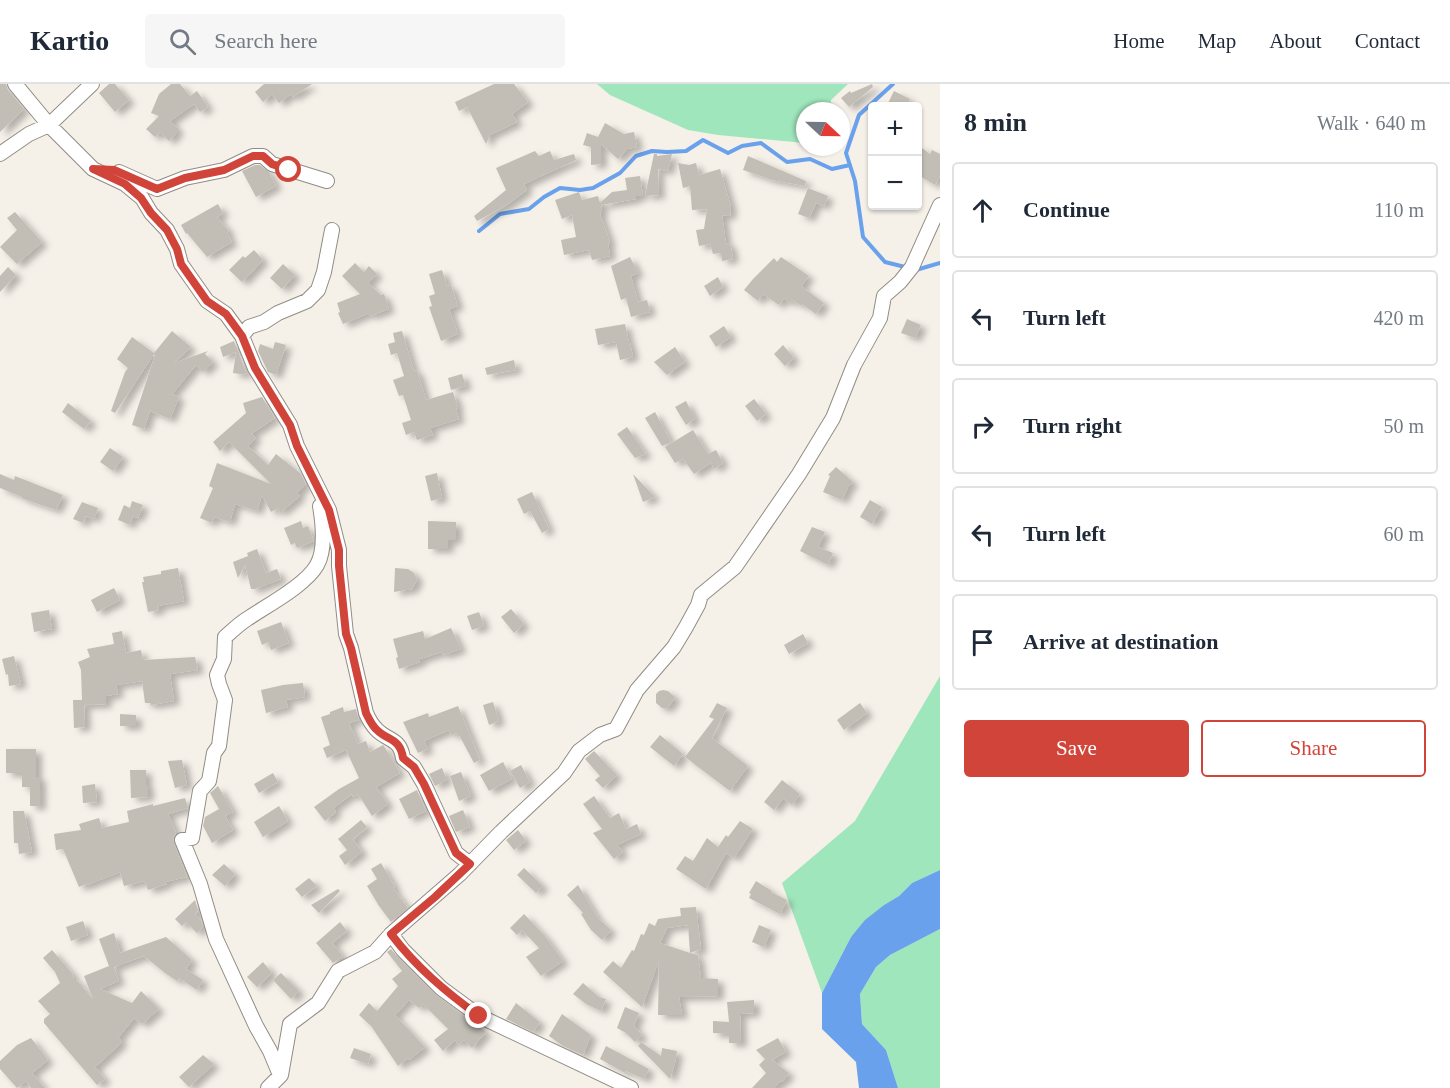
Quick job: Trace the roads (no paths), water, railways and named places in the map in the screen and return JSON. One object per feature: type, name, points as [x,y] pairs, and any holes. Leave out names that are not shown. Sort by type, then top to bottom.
[{"type":"street","points":[[15,84],[49,125],[93,169],[125,184],[141,198],[167,230],[177,249],[181,264],[207,301],[226,314],[242,336],[255,368],[290,425],[297,446],[329,510],[339,550],[346,634],[366,713],[378,732],[396,742],[403,758],[414,767],[433,801],[456,853],[470,864]]},
{"type":"street","points":[[0,154],[29,134],[49,125],[92,84]]},
{"type":"street","points":[[93,169],[114,170],[157,189],[185,178],[224,170],[253,156],[263,156],[272,164],[327,181]]},
{"type":"street","points":[[281,1082],[290,1024],[318,1003],[338,971],[375,952],[391,934],[435,897],[564,773],[579,751],[600,735],[616,729],[637,690],[687,627],[701,595],[735,567],[798,474],[832,418],[854,365],[880,318],[884,296],[912,267],[940,205]]},
{"type":"street","points":[[242,336],[249,327],[307,301],[318,290],[332,230]]},
{"type":"street","points":[[281,1082],[270,1051],[216,939],[200,884],[182,840],[192,838],[200,791],[209,781],[214,753],[219,746],[225,700],[217,675],[224,659],[225,637],[244,620],[310,576],[318,564],[322,549],[322,520],[314,478]]},
{"type":"street","points":[[391,934],[403,950],[441,988],[479,1016],[631,1088]]},
{"type":"street","points":[[267,1088],[281,1082]]},
{"type":"water","points":[[940,870],[940,929],[890,955],[876,967],[860,994],[862,1024],[886,1050],[898,1088],[859,1088],[856,1062],[822,1029],[822,993],[851,937],[865,920],[899,896],[912,883]]},
{"type":"waterway","points":[[893,84],[859,115],[846,153],[855,181],[863,237],[885,262],[909,268]]},
{"type":"waterway","points":[[479,231],[500,214],[529,209],[560,188],[580,190],[593,188],[620,173],[636,156],[652,151],[686,151],[703,140],[728,153],[742,146],[761,143],[787,162],[810,159],[832,169],[850,165]]},
{"type":"waterway","points":[[916,270],[940,263]]}]
